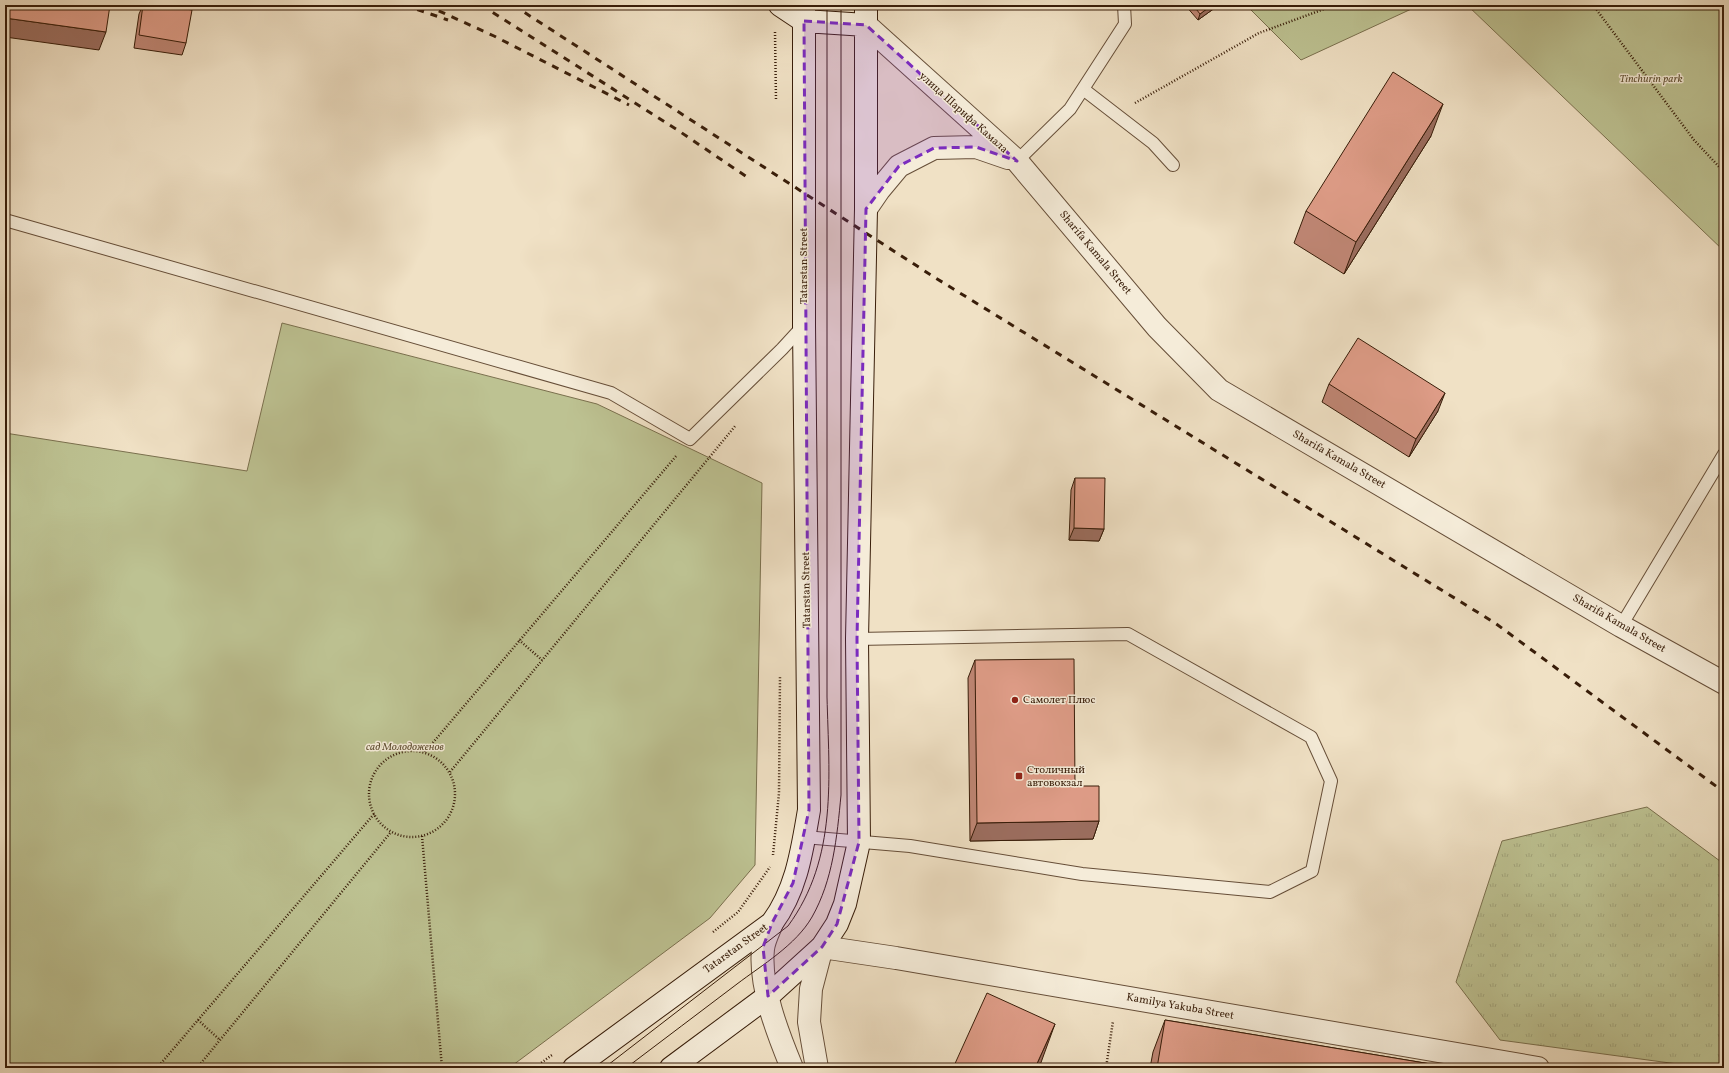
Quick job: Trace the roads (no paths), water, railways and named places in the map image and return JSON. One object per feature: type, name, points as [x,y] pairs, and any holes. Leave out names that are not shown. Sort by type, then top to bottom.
[{"type":"main road","points":[[780,5],[804,13],[866,15]]},
{"type":"main road","points":[[854,5],[866,15]]},
{"type":"main road","name":"Tatarstan Street","points":[[574,1068],[772,923],[781,910],[793,883],[804,837],[809,802],[804,325],[804,13]]},
{"type":"main road","points":[[671,1068],[768,996],[822,947],[837,924],[845,904],[860,842],[857,639],[866,209],[866,15]]},
{"type":"main road","name":"улица Шарифа Камала","points":[[866,15],[1017,161]]},
{"type":"main road","name":"улица Шарифа Камала","points":[[866,209],[879,190],[899,166],[934,148],[976,147],[1017,161]]},
{"type":"main road","name":"Sharifa Kamala Street","points":[[1017,161],[1157,327],[1219,390],[1621,626],[1724,683]]},
{"type":"main road","points":[[772,923],[763,947],[762,965],[768,996],[780,1037],[792,1068]]},
{"type":"main road","points":[[817,1068],[809,1022],[811,989],[822,947]]},
{"type":"main road","name":"Kamilya Yakuba Street","points":[[822,947],[896,958],[1117,996],[1497,1064],[1538,1068]]},
{"type":"lane","points":[[1017,161],[1070,109],[1125,24],[1124,5]]},
{"type":"lane","points":[[1082,89],[1153,143],[1173,165]]},
{"type":"lane","points":[[5,220],[611,393],[690,439],[782,349],[804,325]]},
{"type":"lane","points":[[1621,626],[1724,454]]},
{"type":"lane","points":[[804,837],[910,846],[1082,874],[1270,892],[1312,871],[1331,781],[1311,737],[1128,634],[857,639]]},
{"type":"tram line","points":[[604,1068],[788,926],[804,900],[815,873],[823,845],[829,787],[827,697],[827,5]]},
{"type":"tram line","points":[[626,1068],[778,954],[797,937],[812,917],[819,903],[825,888],[833,858],[841,795],[841,5]]},
{"type":"railway","points":[[404,5],[448,20]]},
{"type":"railway","points":[[426,5],[494,36],[629,105]]},
{"type":"railway","points":[[481,5],[676,129],[747,177]]},
{"type":"railway","points":[[513,5],[934,277],[1495,623],[1724,792]]},
{"type":"place","name":"Самолет Плюс","points":[[1015,700]]},
{"type":"place","name":"Столичный автовокзал","points":[[1019,776]]},
{"type":"park label","name":"Tinchurin park","points":[[1651,79]]},
{"type":"park label","name":"сад Молодоженов","points":[[405,747]]}]
